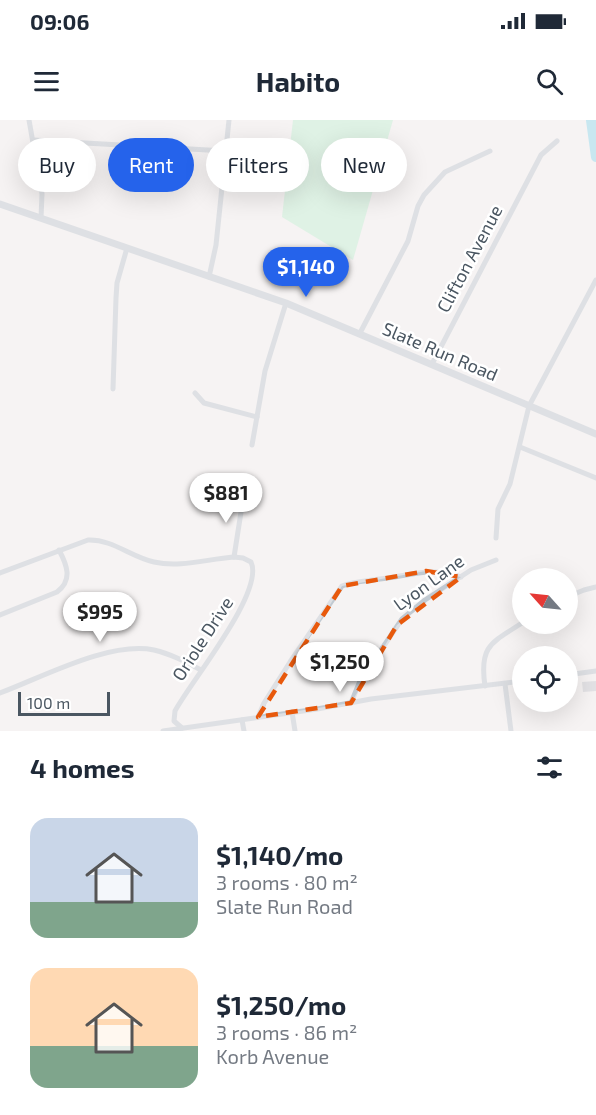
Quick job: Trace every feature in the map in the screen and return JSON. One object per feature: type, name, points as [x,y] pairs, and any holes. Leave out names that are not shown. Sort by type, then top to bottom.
[{"type":"street","points":[[29,120],[33,138]]},
{"type":"street","points":[[227,138],[229,120]]},
{"type":"street","name":"Clifton Avenue","points":[[432,364],[540,155],[556,141]]},
{"type":"street","points":[[96,144],[206,150]]},
{"type":"street","points":[[360,333],[408,241],[418,206],[424,195],[445,172],[490,151]]},
{"type":"street","points":[[41,218],[42,192]]},
{"type":"street","points":[[209,277],[216,245],[221,192]]},
{"type":"street","name":"Slate Run Road","points":[[0,204],[286,303],[596,434]]},
{"type":"street","points":[[113,388],[117,283],[127,248]]},
{"type":"street","points":[[496,538],[498,509],[510,484],[529,406],[596,280]]},
{"type":"street","points":[[252,445],[265,371],[286,303]]},
{"type":"street","points":[[195,393],[204,403],[257,417]]},
{"type":"street","points":[[520,447],[596,478]]},
{"type":"street","points":[[0,573],[81,541],[95,539],[145,559],[163,563],[234,557],[244,493]]},
{"type":"street","points":[[0,615],[62,588],[66,583],[67,571],[59,550]]},
{"type":"street","name":"Oriole Drive","points":[[182,728],[174,721],[175,711],[246,601],[252,582],[254,571],[251,562],[234,557]]},
{"type":"street","name":"Lyon Lane","points":[[351,703],[360,681],[397,625],[425,600],[476,567],[496,560]]},
{"type":"street","points":[[258,717],[264,703],[290,662],[342,586],[426,571],[444,572],[461,577]]},
{"type":"street","points":[[578,593],[596,587]]},
{"type":"street","points":[[484,686],[483,665],[488,648],[512,629]]},
{"type":"street","points":[[0,693],[85,660],[129,648],[155,650],[201,670]]},
{"type":"street","points":[[578,673],[596,671]]},
{"type":"street","points":[[163,731],[191,729],[351,703],[512,683]]},
{"type":"street","points":[[505,684],[511,731]]},
{"type":"street","points":[[292,712],[295,731]]},
{"type":"street","points":[[242,720],[244,731]]},
{"type":"highlighted area","points":[[426,571],[461,577],[397,625],[351,703],[258,717],[342,586]]},
{"type":"green space","points":[[293,120],[393,120],[388,138],[321,138],[321,192],[372,192],[353,260],[282,217],[285,192],[309,192],[309,138],[291,138]]},
{"type":"building","points":[[596,681],[596,691],[583,692],[582,682]]},
{"type":"waterway","points":[[591,120],[596,157]]}]
